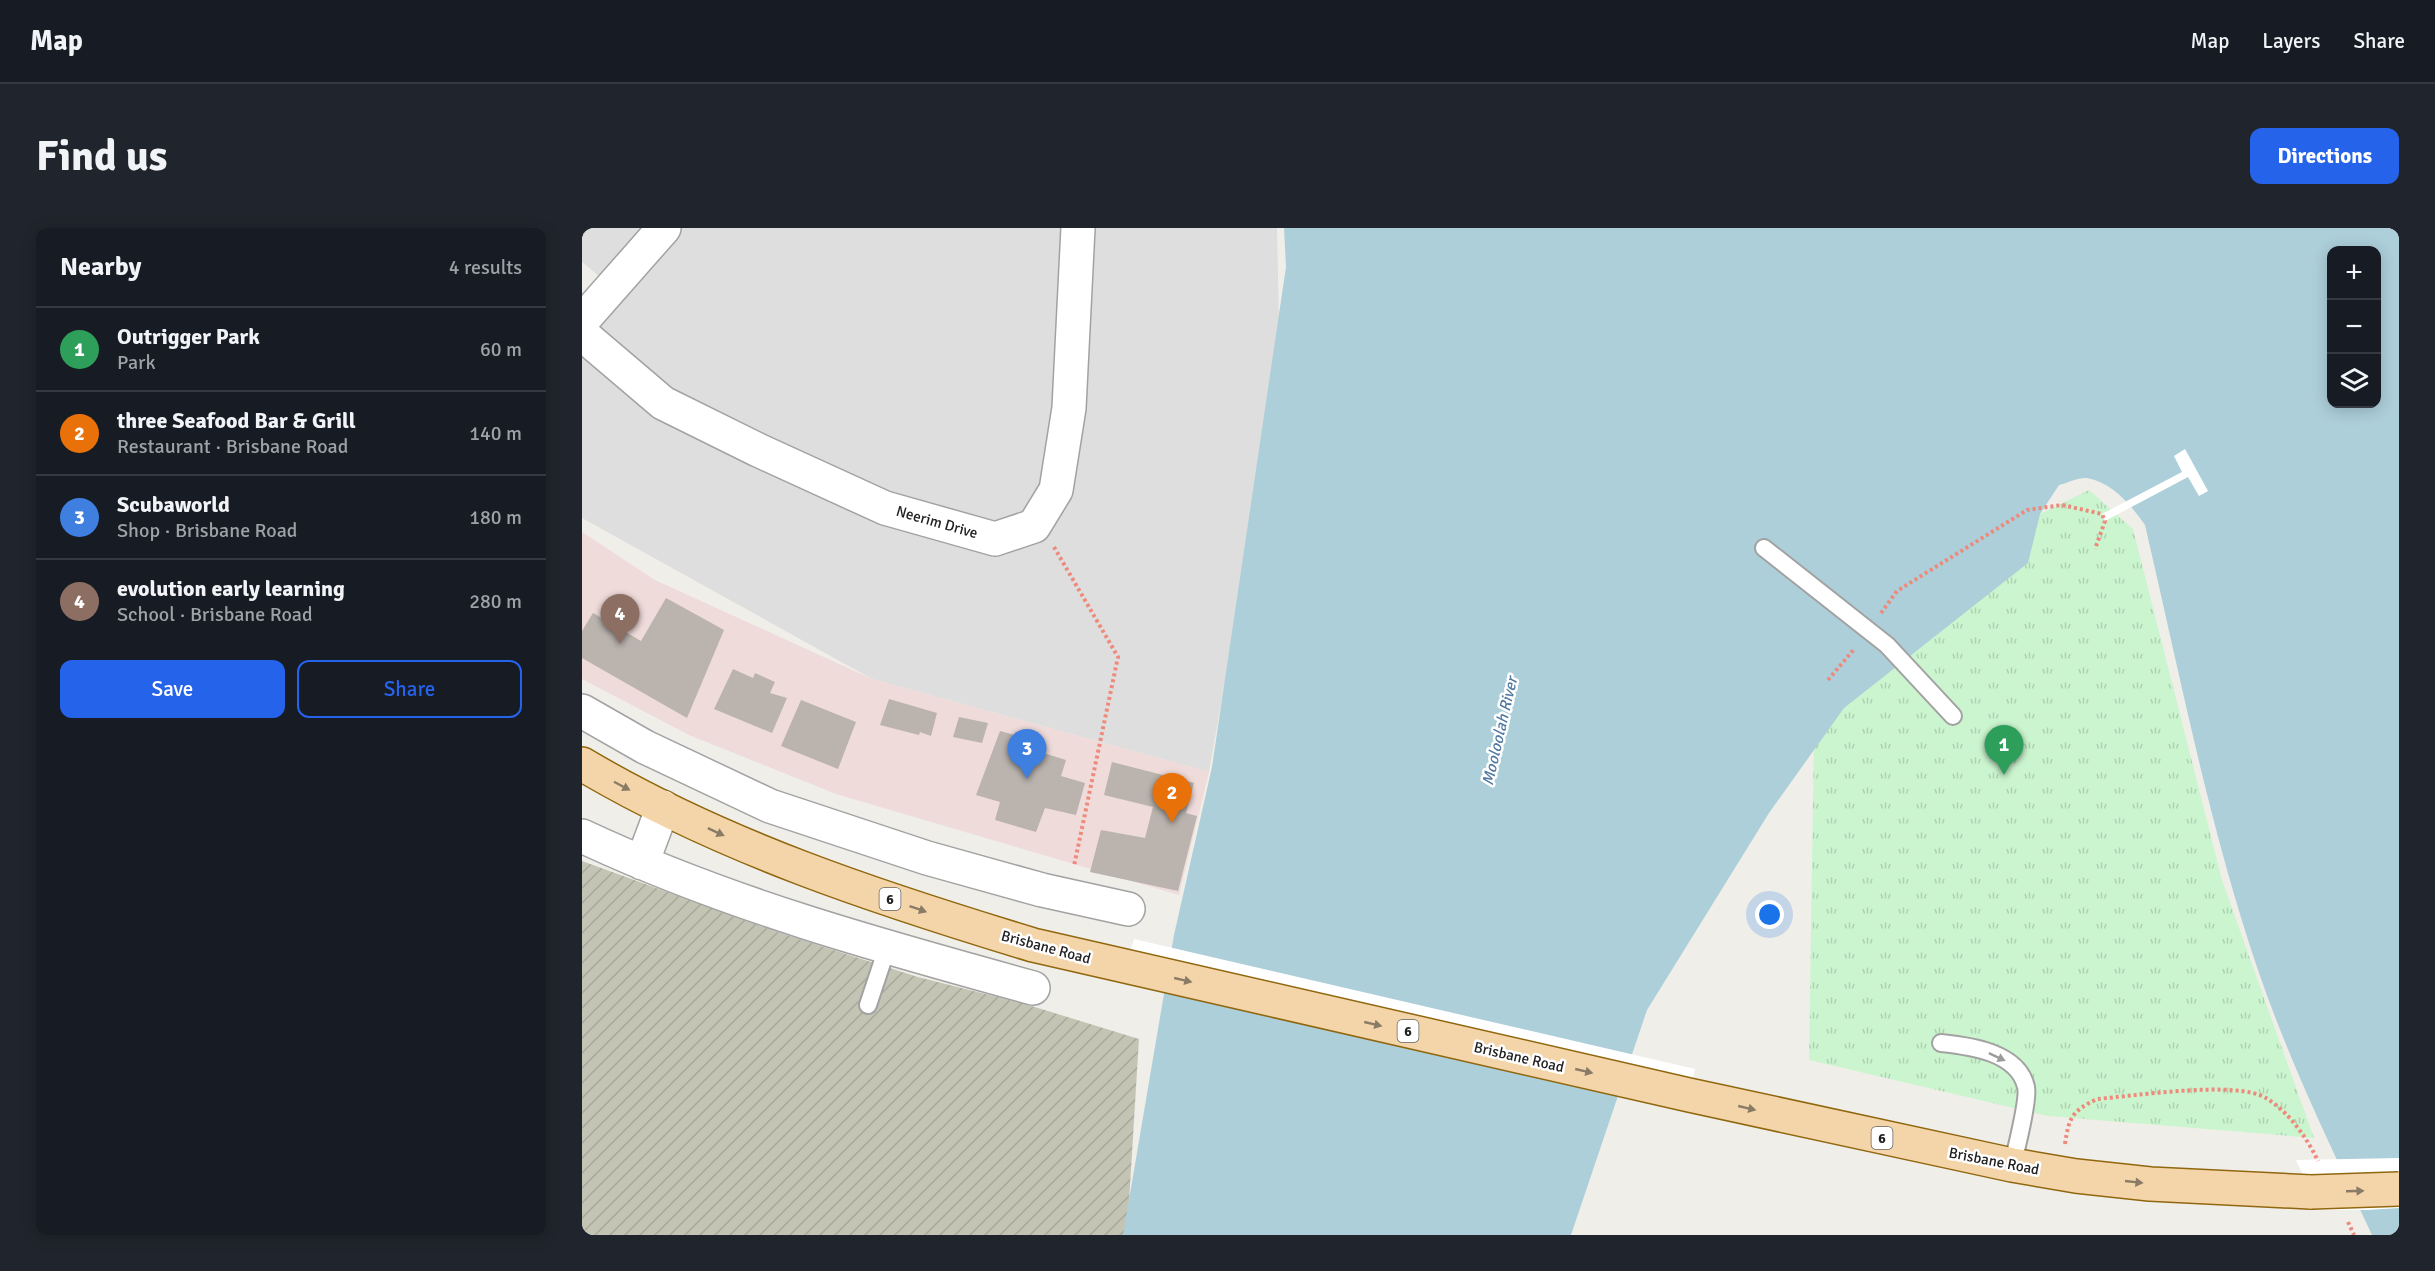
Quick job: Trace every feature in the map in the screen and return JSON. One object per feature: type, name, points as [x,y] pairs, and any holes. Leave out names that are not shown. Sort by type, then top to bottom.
[{"type":"main road","name":"Brisbane Road","points":[[582,764],[663,807],[787,862],[930,913],[1033,945],[1126,968],[2012,1165],[2076,1176],[2150,1184],[2315,1178],[2399,1189]]},
{"type":"street","points":[[582,321],[663,228]]},
{"type":"street","points":[[1034,526],[1056,490],[1069,408],[1078,228]]},
{"type":"street","name":"Neerim Drive","points":[[582,334],[663,403],[758,450],[885,508],[995,539],[1034,526]]},
{"type":"street","points":[[582,711],[645,747],[770,806],[927,858],[1068,896],[1128,909]]},
{"type":"street","points":[[642,863],[663,807]]},
{"type":"street","points":[[582,836],[729,898],[887,948],[1033,988]]},
{"type":"lane","points":[[1764,548],[1887,645],[1953,716]]},
{"type":"lane","points":[[868,1005],[887,948]]},
{"type":"lane","points":[[1941,1043],[1970,1046],[2002,1058],[2016,1069],[2027,1088],[2012,1165]]},
{"type":"path","points":[[1879,616],[1897,591],[2027,510],[2062,505],[2102,514],[2105,521],[2095,549]]},
{"type":"path","points":[[1034,526],[1054,546],[1118,657],[1068,896]]},
{"type":"path","points":[[1828,680],[1856,646]]},
{"type":"path","points":[[2063,1150],[2070,1118],[2079,1108],[2097,1099],[2229,1088],[2264,1096],[2286,1114],[2315,1178]]},
{"type":"path","points":[[2344,1215],[2354,1235]]},
{"type":"shaded area","points":[[582,228],[1277,228],[1280,370],[1209,772],[872,679],[582,518],[582,349],[624,297],[582,262]]},
{"type":"shaded area","points":[[582,532],[655,580],[872,679],[1209,772],[1179,895],[836,794],[689,735],[582,679]]},
{"type":"shaded area","points":[[582,861],[777,932],[918,977],[1025,1004],[1139,1039],[1127,1235],[582,1235]]},
{"type":"green space","points":[[2089,490],[2133,529],[2222,880],[2314,1138],[2048,1116],[1809,1060],[1815,670],[1874,595]]},
{"type":"water","name":"Mooloolah River","points":[[1284,228],[2399,228],[2399,1235],[2372,1235],[2298,1073],[2271,1007],[2241,918],[2210,807],[2145,525],[2134,510],[2113,490],[2096,481],[2084,478],[2059,485],[2040,514],[2028,563],[1844,708],[1769,813],[1647,1010],[1571,1235],[1123,1235],[1174,935],[1212,767],[1286,267]]},
{"type":"pier","points":[[2185,449],[2208,491],[2199,496],[2188,477],[2105,521],[2102,514],[2182,472],[2174,456]]},
{"type":"pier","points":[[1134,939],[1695,1069],[1686,1111],[1122,982]]},
{"type":"pier","points":[[2399,1158],[2399,1208],[2367,1210],[2319,1210],[2296,1160]]},
{"type":"building","points":[[666,598],[724,630],[687,718],[582,658],[582,631],[593,613],[641,641]]},
{"type":"building","points":[[733,669],[753,678],[755,673],[775,682],[770,693],[787,698],[772,733],[714,709]]},
{"type":"building","points":[[889,699],[937,713],[931,736],[880,725]]},
{"type":"building","points":[[801,700],[856,722],[838,769],[781,746]]},
{"type":"building","points":[[959,717],[988,723],[982,743],[953,737]]},
{"type":"building","points":[[1000,731],[1018,736],[1015,750],[1039,757],[1040,752],[1066,760],[1061,776],[1085,783],[1076,815],[1045,808],[1036,832],[995,820],[1000,802],[976,795]]},
{"type":"building","points":[[1112,762],[1194,783],[1186,813],[1197,816],[1178,891],[1090,872],[1101,830],[1145,838],[1153,807],[1104,795]]},
{"type":"place","name":"evolution early learning","points":[[620,644]]},
{"type":"place","name":"Outrigger Park","points":[[2004,775]]},
{"type":"place","name":"Scubaworld","points":[[1027,779]]},
{"type":"place","name":"three Seafood Bar & Grill","points":[[1172,823]]}]
